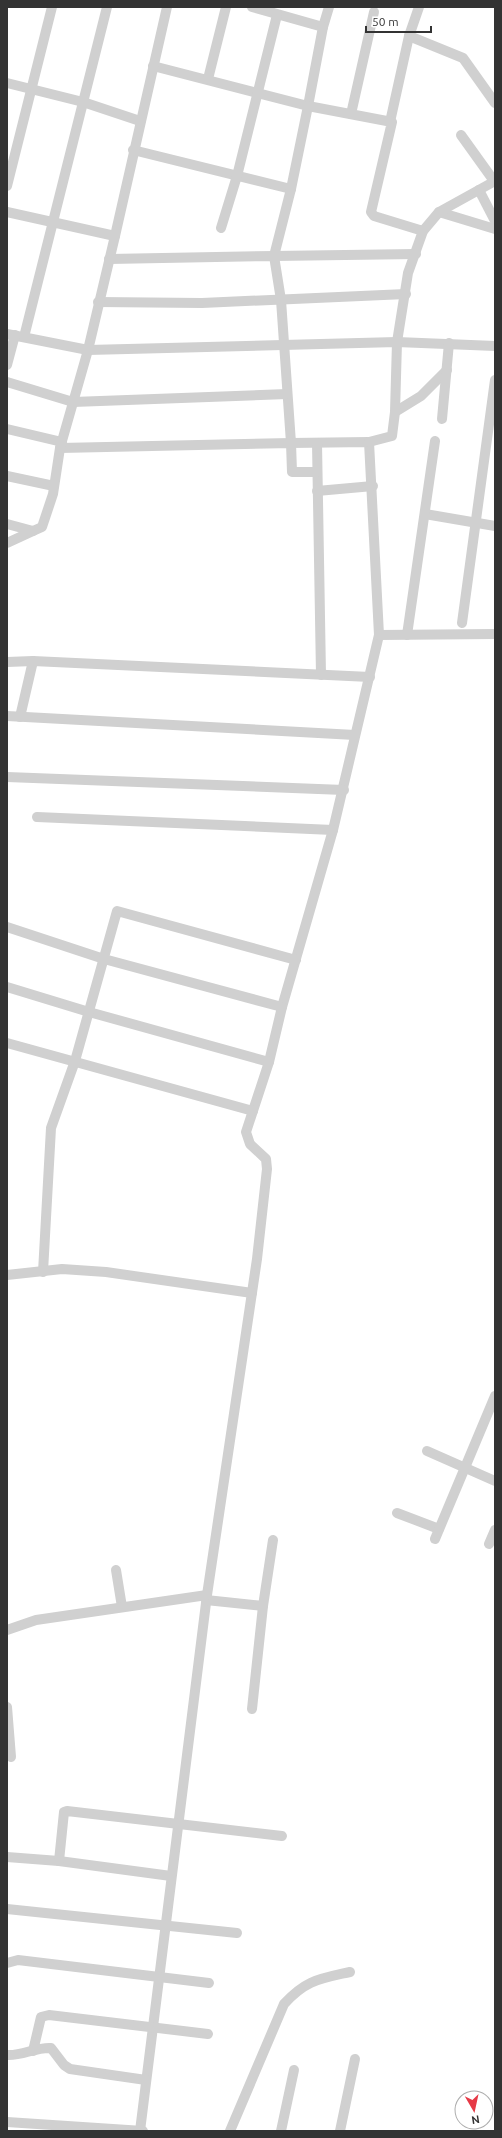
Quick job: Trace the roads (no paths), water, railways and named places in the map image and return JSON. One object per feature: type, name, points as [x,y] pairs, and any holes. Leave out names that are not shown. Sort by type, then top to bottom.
[{"type":"street","points":[[7,186],[52,7]]},
{"type":"street","points":[[7,365],[15,335],[54,223],[107,7]]},
{"type":"street","points":[[7,543],[42,527],[54,486],[61,445],[88,350],[167,7]]},
{"type":"street","points":[[208,79],[226,7]]},
{"type":"street","points":[[252,7],[323,27]]},
{"type":"street","points":[[317,472],[292,472],[281,300],[274,256],[291,189],[323,27],[329,7]]},
{"type":"street","points":[[419,7],[409,36],[390,122],[392,122],[389,140],[371,212],[379,217],[423,231]]},
{"type":"street","points":[[351,114],[374,12]]},
{"type":"street","points":[[221,228],[237,176],[277,15]]},
{"type":"street","points":[[409,36],[463,58],[495,103]]},
{"type":"street","points":[[153,66],[308,106],[390,122]]},
{"type":"street","points":[[7,83],[83,102],[140,121]]},
{"type":"street","points":[[7,429],[61,445],[370,442],[392,436],[395,412],[397,342],[406,294],[408,273],[423,231],[439,212],[494,181],[461,135]]},
{"type":"street","points":[[134,150],[291,189]]},
{"type":"street","points":[[479,190],[495,221]]},
{"type":"street","points":[[7,212],[115,236]]},
{"type":"street","points":[[439,212],[495,229]]},
{"type":"street","points":[[109,259],[416,254]]},
{"type":"street","points":[[98,302],[202,303],[406,294]]},
{"type":"street","points":[[15,335],[88,350],[397,342],[495,346]]},
{"type":"street","points":[[442,419],[449,343]]},
{"type":"street","points":[[395,412],[421,396],[447,370]]},
{"type":"street","points":[[462,623],[495,380]]},
{"type":"street","points":[[7,382],[73,402],[287,394]]},
{"type":"street","points":[[407,635],[435,441]]},
{"type":"street","points":[[140,2131],[206,1597],[252,1293],[267,1169],[266,1159],[250,1144],[246,1132],[268,1062],[282,1007],[344,790],[355,735],[379,635],[370,442]]},
{"type":"street","points":[[317,443],[321,675]]},
{"type":"street","points":[[7,476],[54,486]]},
{"type":"street","points":[[317,491],[373,486]]},
{"type":"street","points":[[424,514],[495,526]]},
{"type":"street","points":[[7,524],[33,531]]},
{"type":"street","points":[[379,635],[495,634]]},
{"type":"street","points":[[7,662],[33,661],[370,677]]},
{"type":"street","points":[[20,716],[33,661]]},
{"type":"street","points":[[7,716],[355,735]]},
{"type":"street","points":[[7,777],[344,790]]},
{"type":"street","points":[[37,817],[333,830]]},
{"type":"street","points":[[42,1272],[51,1128],[75,1061],[118,911],[296,960]]},
{"type":"street","points":[[7,927],[104,959],[282,1007]]},
{"type":"street","points":[[7,987],[89,1012],[268,1062]]},
{"type":"street","points":[[7,1043],[253,1111]]},
{"type":"street","points":[[7,1275],[62,1269],[106,1272],[252,1293]]},
{"type":"street","points":[[436,1540],[439,1529],[494,1402]]},
{"type":"street","points":[[427,1451],[495,1481]]},
{"type":"street","points":[[397,1513],[439,1529]]},
{"type":"street","points":[[489,1544],[495,1530]]},
{"type":"street","points":[[252,1709],[263,1606],[273,1540]]},
{"type":"street","points":[[116,1570],[122,1608]]},
{"type":"street","points":[[7,1630],[36,1620],[206,1597],[263,1606]]},
{"type":"street","points":[[7,1707],[11,1757]]},
{"type":"street","points":[[59,1861],[65,1811],[282,1836]]},
{"type":"street","points":[[7,1857],[59,1861],[171,1876]]},
{"type":"street","points":[[7,1909],[237,1933]]},
{"type":"street","points":[[7,1964],[18,1960],[209,1983]]},
{"type":"street","points":[[230,2131],[284,2004],[297,1989],[313,1981],[350,1972]]},
{"type":"street","points":[[33,2051],[41,2017],[46,2015],[208,2034]]},
{"type":"street","points":[[7,2055],[18,2055],[45,2048],[51,2048],[64,2065],[70,2069],[146,2080]]},
{"type":"street","points":[[340,2131],[355,2059]]},
{"type":"street","points":[[281,2131],[294,2070]]},
{"type":"street","points":[[7,2122],[26,2127],[143,2131]]}]
